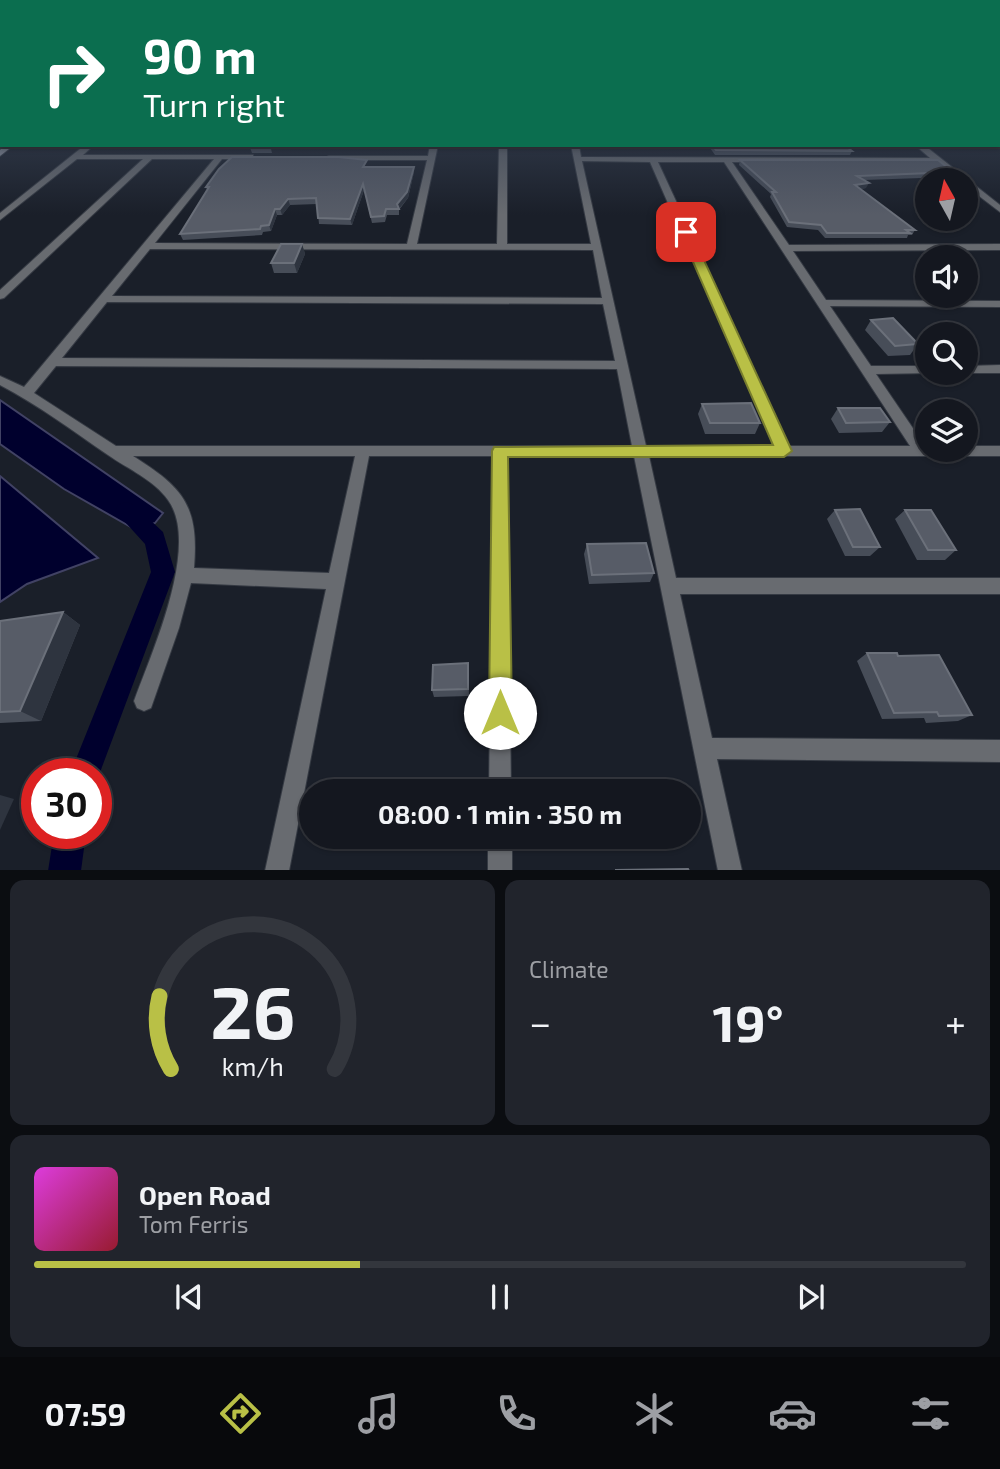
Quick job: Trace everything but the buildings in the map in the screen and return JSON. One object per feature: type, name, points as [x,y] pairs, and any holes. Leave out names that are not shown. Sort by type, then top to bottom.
[{"type":"street","points":[[0,217],[88,147]]},
{"type":"street","points":[[411,248],[434,147]]},
{"type":"street","points":[[502,248],[503,147]]},
{"type":"street","points":[[921,147],[948,168]]},
{"type":"street","points":[[730,870],[577,152],[653,159],[937,160]]},
{"type":"street","points":[[76,157],[259,158]]},
{"type":"street","points":[[0,296],[150,157]]},
{"type":"street","points":[[27,393],[220,157]]},
{"type":"street","points":[[325,158],[431,158]]},
{"type":"street","points":[[653,159],[784,451]]},
{"type":"street","points":[[727,160],[915,442]]},
{"type":"street","points":[[978,191],[1000,209]]},
{"type":"street","points":[[147,246],[597,247]]},
{"type":"street","points":[[788,248],[1000,247]]},
{"type":"street","points":[[104,299],[608,301]]},
{"type":"street","points":[[824,303],[1000,304]]},
{"type":"street","points":[[52,362],[622,365]]},
{"type":"street","points":[[978,370],[1000,369]]},
{"type":"street","points":[[869,370],[915,370]]},
{"type":"street","points":[[0,380],[27,393],[176,498],[185,518],[185,575],[144,701]]},
{"type":"street","points":[[277,870],[363,451]]},
{"type":"street","points":[[500,451],[500,779]]},
{"type":"street","points":[[113,452],[915,451]]},
{"type":"street","points":[[978,451],[1000,451]]},
{"type":"street","points":[[185,575],[335,581]]},
{"type":"street","points":[[669,586],[1000,586]]},
{"type":"street","points":[[704,748],[1000,751]]},
{"type":"street","points":[[500,849],[500,870]]},
{"type":"water","points":[[0,400],[163,513],[155,523],[136,530],[64,489],[0,444]]},
{"type":"water","points":[[0,476],[98,558],[27,584],[0,602]]},
{"type":"waterway","points":[[91,758],[163,572],[155,539],[126,511]]},
{"type":"waterway","points":[[64,870],[67,849]]},
{"type":"route","points":[[500,713],[500,451],[784,451],[686,232]]}]
